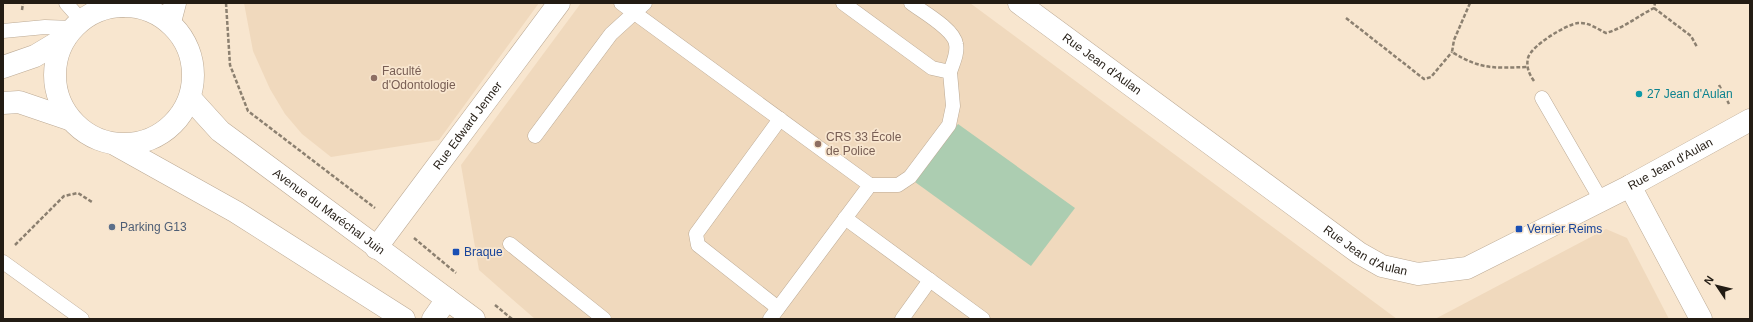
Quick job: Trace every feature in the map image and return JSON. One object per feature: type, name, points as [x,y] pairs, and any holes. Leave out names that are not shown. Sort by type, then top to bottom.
[{"type":"street","name":"Rue Edward Jenner","points":[[376,248],[559,3]]},
{"type":"street","name":"Rue Jean d'Aulan","points":[[1019,3],[1359,253],[1382,266],[1418,274],[1467,268],[1630,186],[1750,120]]},
{"type":"street","points":[[3,67],[35,56],[73,29],[111,5],[139,7],[150,11],[172,13],[192,57],[194,78],[190,98],[179,119],[162,135],[140,144],[116,145]]},
{"type":"street","points":[[73,29],[57,58],[54,79],[59,100],[69,119],[79,129],[90,137],[116,145],[236,212],[404,319]]},
{"type":"street","name":"Avenue du Maréchal Juin","points":[[190,98],[220,131],[376,248],[474,319]]},
{"type":"street","points":[[3,104],[19,102],[69,119]]},
{"type":"street","points":[[1630,186],[1701,319]]},
{"type":"street","points":[[433,319],[447,299]]},
{"type":"lane","points":[[3,31],[45,27],[73,29],[66,3]]},
{"type":"lane","points":[[621,3],[870,185],[898,185],[910,177],[949,124],[953,106],[950,72],[956,52],[956,43],[947,29],[911,3]]},
{"type":"lane","points":[[535,136],[611,34],[646,3]]},
{"type":"lane","points":[[843,3],[932,68],[950,72]]},
{"type":"lane","points":[[1542,98],[1601,200]]},
{"type":"lane","points":[[778,308],[698,245],[696,234],[780,119]]},
{"type":"lane","points":[[770,319],[870,185]]},
{"type":"lane","points":[[845,218],[983,319]]},
{"type":"lane","points":[[510,244],[604,319]]},
{"type":"lane","points":[[3,262],[82,319]]},
{"type":"lane","points":[[902,319],[930,280]]},
{"type":"path","points":[[226,3],[230,65],[248,111],[395,223],[456,274]]},
{"type":"path","points":[[1346,18],[1424,79],[1431,77],[1452,52],[1454,40],[1470,3]]},
{"type":"path","points":[[1542,98],[1529,74],[1527,67],[1528,57],[1553,33],[1577,23],[1591,25],[1606,33],[1618,30],[1639,15],[1654,8],[1656,3]]},
{"type":"path","points":[[1654,8],[1691,36],[1697,47]]},
{"type":"path","points":[[1452,52],[1464,60],[1488,68],[1527,67]]},
{"type":"path","points":[[11,250],[64,196],[78,193],[92,202]]},
{"type":"path","points":[[493,304],[512,319]]},
{"type":"shaded area","name":"Faculté d'Odontologie","points":[[244,3],[539,3],[439,140],[331,157],[302,134],[285,114],[270,89],[253,51]]},
{"type":"shaded area","name":"CRS 33 École de Police","points":[[581,3],[970,3],[1397,319],[535,319],[479,270],[461,165]]},
{"type":"shaded area","points":[[1606,229],[1627,238],[1669,319],[1435,319]]},
{"type":"green space","points":[[958,124],[1075,208],[1031,266],[915,182]]},
{"type":"place","name":"Faculté d'Odontologie","points":[[374,78]]},
{"type":"place","name":"27 Jean d'Aulan","points":[[1639,94]]},
{"type":"place","name":"CRS 33 École de Police","points":[[818,144]]},
{"type":"place","name":"Parking G13","points":[[112,227]]},
{"type":"place","name":"Vernier Reims","points":[[1519,229]]},
{"type":"place","name":"Braque","points":[[456,252]]}]
